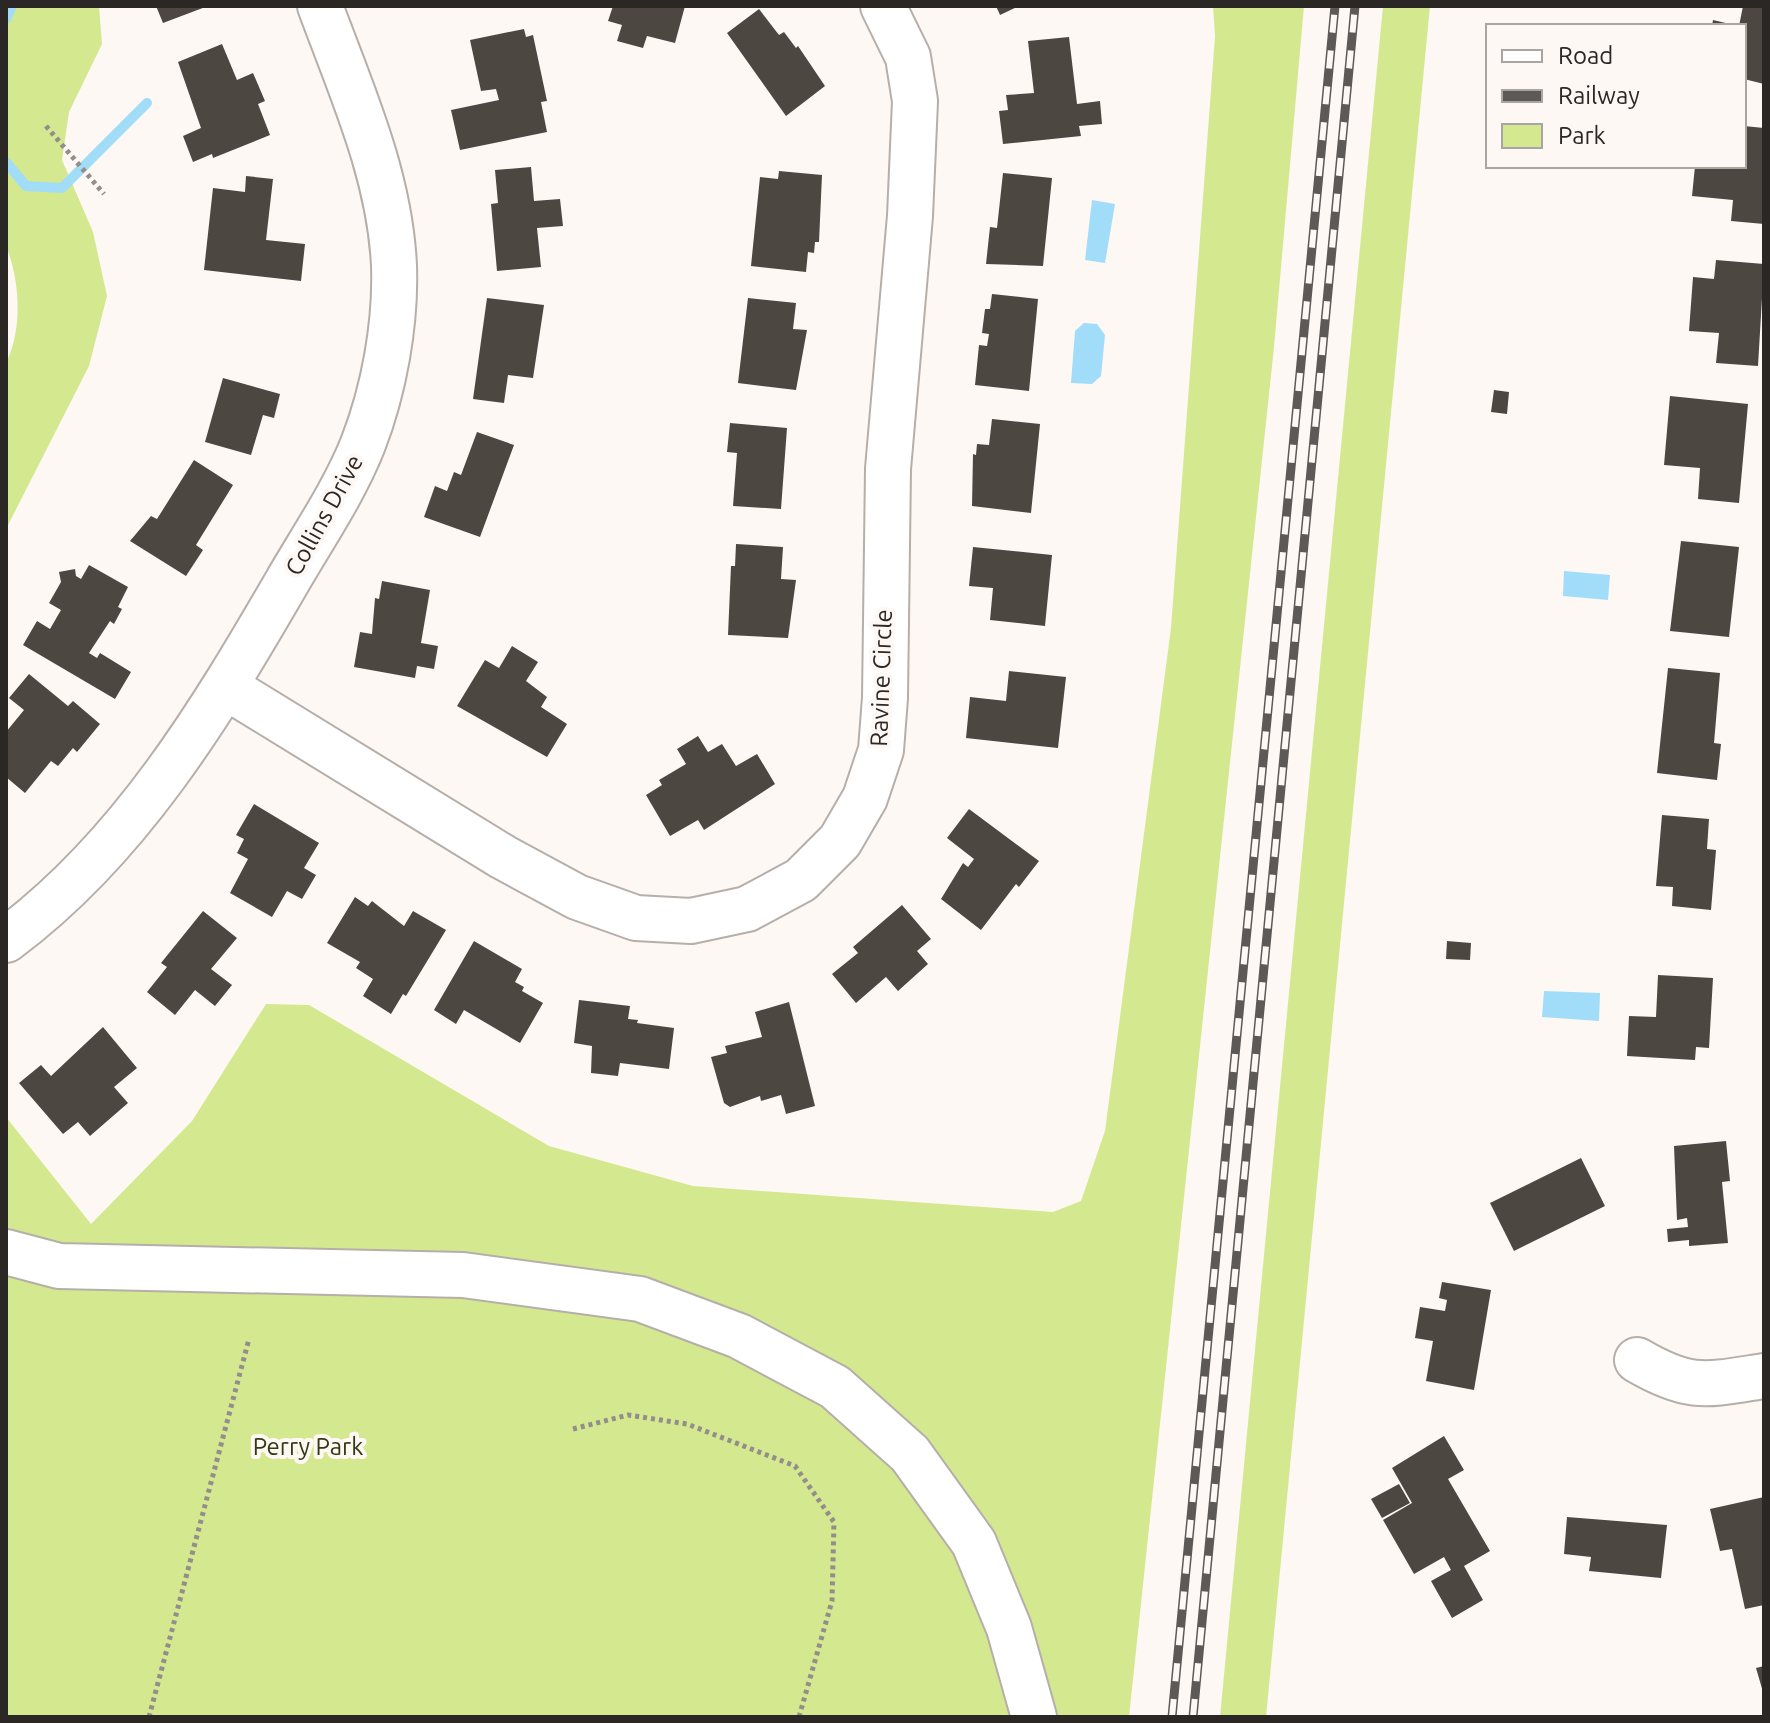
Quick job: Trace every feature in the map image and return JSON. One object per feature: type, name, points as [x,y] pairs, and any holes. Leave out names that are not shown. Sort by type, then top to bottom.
[{"type":"street","name":"Collins Drive","points":[[6,940],[84,874],[131,820],[226,687],[363,444],[386,362],[394,267],[384,191],[371,144],[320,6]]},
{"type":"street","name":"Ravine Circle","points":[[226,687],[503,857],[577,897],[636,918],[691,921],[747,909],[801,880],[840,841],[865,798],[877,762],[885,698],[888,469],[910,216],[915,101],[908,57],[883,6]]},
{"type":"street","points":[[6,1252],[59,1266],[463,1275],[640,1299],[739,1336],[835,1387],[910,1454],[974,1543],[1009,1628],[1034,1717]]},
{"type":"street","points":[[1637,1360],[1670,1379],[1707,1385],[1764,1376]]},
{"type":"path","points":[[46,126],[104,194]]},
{"type":"path","points":[[149,1717],[249,1339]]},
{"type":"path","points":[[573,1429],[628,1415],[687,1424],[795,1466],[834,1522],[832,1601],[799,1717]]},
{"type":"green space","points":[[6,6],[99,6],[102,44],[69,112],[62,160],[93,232],[107,296],[89,366],[6,529],[6,363],[15,335],[18,304],[6,246]]},
{"type":"green space","name":"Perry Park","points":[[1213,6],[1304,6],[1274,347],[1129,1717],[6,1717],[6,1117],[91,1224],[192,1121],[266,1004],[309,1005],[549,1146],[693,1186],[1053,1212],[1081,1201],[1105,1131],[1171,628],[1215,36]]},
{"type":"green space","points":[[1383,6],[1430,6],[1266,1717],[1220,1717]]},
{"type":"water","points":[[1092,200],[1115,204],[1105,263],[1085,260]]},
{"type":"water","points":[[1084,323],[1097,324],[1105,335],[1101,376],[1092,384],[1071,383],[1075,331]]},
{"type":"water","points":[[1564,571],[1610,575],[1608,600],[1563,596]]},
{"type":"water","points":[[1544,991],[1600,993],[1599,1021],[1542,1017]]},
{"type":"building","points":[[156,6],[208,6],[163,23]]},
{"type":"building","points":[[613,6],[685,6],[675,43],[647,36],[643,48],[617,41],[622,25],[608,21]]},
{"type":"building","points":[[996,6],[1019,6],[1000,15]]},
{"type":"building","points":[[1743,6],[1764,6],[1764,84],[1746,80],[1746,24],[1739,24]]},
{"type":"building","points":[[759,9],[779,35],[784,32],[796,48],[798,46],[825,86],[786,116],[727,33]]},
{"type":"building","points":[[524,29],[526,37],[533,35],[547,101],[541,102],[547,132],[460,150],[451,110],[499,100],[496,89],[481,91],[470,40]]},
{"type":"building","points":[[1069,37],[1077,104],[1100,101],[1102,124],[1079,126],[1081,136],[1003,144],[999,111],[1008,110],[1006,95],[1034,93],[1028,41]]},
{"type":"building","points":[[222,44],[237,80],[253,73],[265,101],[258,104],[270,135],[213,158],[212,154],[193,162],[183,136],[201,128],[178,62]]},
{"type":"building","points":[[1746,126],[1764,128],[1764,224],[1731,221],[1733,200],[1692,196],[1695,168],[1746,168]]},
{"type":"building","points":[[531,167],[534,201],[560,199],[563,226],[537,228],[541,267],[497,271],[491,204],[498,203],[495,170]]},
{"type":"building","points":[[779,171],[822,175],[819,242],[815,242],[814,253],[808,252],[806,272],[751,266],[760,177],[778,179]]},
{"type":"building","points":[[1003,173],[1052,178],[1043,266],[986,264],[990,227],[997,228]]},
{"type":"building","points":[[246,176],[273,179],[266,240],[305,244],[301,281],[204,270],[213,188],[245,192]]},
{"type":"building","points":[[1716,260],[1764,264],[1758,366],[1716,363],[1719,333],[1689,331],[1693,277],[1714,279]]},
{"type":"building","points":[[992,294],[1038,299],[1029,391],[975,385],[979,345],[987,346],[989,334],[982,333],[985,309],[990,309]]},
{"type":"building","points":[[487,298],[544,305],[533,378],[508,375],[504,403],[473,399]]},
{"type":"building","points":[[748,298],[796,303],[793,329],[807,330],[796,390],[738,383]]},
{"type":"building","points":[[223,378],[280,394],[274,418],[263,415],[251,455],[205,442]]},
{"type":"building","points":[[1494,390],[1509,392],[1507,414],[1491,412]]},
{"type":"building","points":[[1670,396],[1748,404],[1739,503],[1698,499],[1700,468],[1664,465]]},
{"type":"building","points":[[992,419],[1040,424],[1031,513],[972,506],[973,454],[976,455],[977,444],[989,445]]},
{"type":"building","points":[[730,423],[787,428],[781,509],[733,506],[737,453],[727,452]]},
{"type":"building","points":[[477,432],[514,445],[480,537],[424,517],[435,486],[447,491],[454,472],[461,475]]},
{"type":"building","points":[[194,460],[233,485],[196,545],[203,550],[186,576],[130,541],[151,516],[157,519]]},
{"type":"building","points":[[1681,541],[1739,547],[1729,637],[1670,631]]},
{"type":"building","points":[[736,544],[783,547],[781,579],[796,580],[788,638],[728,635],[731,566],[735,566]]},
{"type":"building","points":[[973,547],[1052,555],[1045,626],[990,620],[993,588],[969,586]]},
{"type":"building","points":[[89,565],[128,587],[114,624],[110,621],[89,653],[97,658],[100,653],[131,672],[115,699],[23,645],[37,621],[50,629],[61,610],[49,603],[61,582],[59,572],[75,569],[76,576],[81,579]]},
{"type":"building","points":[[382,581],[430,590],[421,643],[438,646],[434,669],[417,666],[415,678],[354,667],[360,632],[372,634],[375,598],[379,599]]},
{"type":"building","points":[[512,646],[538,662],[526,681],[547,697],[541,707],[567,724],[547,757],[457,706],[485,660],[499,668]]},
{"type":"building","points":[[1668,668],[1720,673],[1714,743],[1721,744],[1717,780],[1657,773]]},
{"type":"building","points":[[1009,671],[1066,677],[1058,748],[966,738],[970,697],[1006,701]]},
{"type":"building","points":[[29,674],[68,706],[73,701],[100,724],[77,752],[73,748],[58,766],[51,761],[25,793],[6,777],[6,732],[24,710],[9,698]]},
{"type":"building","points":[[698,736],[708,752],[722,744],[736,766],[757,754],[775,784],[704,830],[698,820],[670,836],[646,795],[662,785],[659,780],[686,764],[677,749]]},
{"type":"building","points":[[254,804],[319,843],[304,868],[316,875],[302,899],[287,891],[272,917],[230,893],[248,859],[237,853],[244,839],[236,835]]},
{"type":"building","points":[[969,809],[1039,861],[1019,887],[1016,884],[981,930],[941,899],[963,863],[968,867],[974,859],[947,838]]},
{"type":"building","points":[[1662,815],[1709,819],[1707,849],[1716,850],[1711,910],[1672,906],[1673,887],[1656,886]]},
{"type":"building","points":[[355,897],[368,906],[372,901],[404,926],[413,911],[446,930],[406,996],[403,994],[391,1014],[363,996],[373,979],[356,968],[360,962],[327,943]]},
{"type":"building","points":[[902,905],[931,939],[917,951],[928,964],[898,991],[886,977],[856,1003],[832,974],[858,953],[853,947]]},
{"type":"building","points":[[203,911],[237,938],[211,969],[232,985],[215,1006],[195,990],[175,1015],[147,992],[167,967],[161,963]]},
{"type":"building","points":[[474,941],[522,969],[515,982],[524,987],[522,991],[543,1003],[520,1043],[464,1010],[456,1024],[434,1010]]},
{"type":"building","points":[[1447,941],[1471,943],[1470,960],[1446,959]]},
{"type":"building","points":[[1658,975],[1713,978],[1709,1048],[1696,1047],[1695,1060],[1627,1056],[1629,1016],[1656,1017]]},
{"type":"building","points":[[579,1000],[630,1006],[628,1019],[674,1028],[669,1069],[620,1063],[618,1076],[591,1073],[592,1046],[574,1043]]},
{"type":"building","points":[[789,1002],[815,1106],[786,1114],[781,1095],[761,1101],[760,1096],[730,1107],[724,1103],[711,1057],[727,1053],[725,1046],[762,1037],[755,1012]]},
{"type":"building","points":[[103,1027],[137,1068],[114,1087],[128,1103],[90,1136],[78,1122],[63,1134],[19,1083],[41,1065],[51,1076]]},
{"type":"building","points":[[1726,1141],[1730,1181],[1722,1182],[1728,1243],[1689,1246],[1689,1240],[1668,1242],[1667,1229],[1688,1227],[1687,1218],[1677,1220],[1674,1146]]},
{"type":"building","points":[[1581,1158],[1605,1206],[1514,1251],[1490,1203]]},
{"type":"building","points":[[1442,1282],[1491,1290],[1474,1390],[1426,1381],[1433,1341],[1415,1338],[1420,1307],[1445,1311],[1447,1300],[1439,1298]]},
{"type":"building","points":[[1444,1436],[1464,1470],[1448,1479],[1490,1551],[1464,1566],[1483,1600],[1452,1618],[1431,1581],[1451,1570],[1444,1557],[1414,1574],[1383,1520],[1412,1503],[1392,1468]]},
{"type":"building","points":[[1399,1484],[1410,1503],[1382,1518],[1371,1499]]},
{"type":"building","points":[[1764,1497],[1764,1605],[1745,1609],[1732,1549],[1720,1551],[1710,1509]]},
{"type":"building","points":[[1567,1517],[1667,1525],[1661,1578],[1589,1571],[1591,1557],[1564,1554]]},
{"type":"building","points":[[1764,1666],[1764,1692],[1763,1692],[1756,1668]]},
{"type":"waterway","points":[[6,19],[12,6]]},
{"type":"waterway","points":[[6,162],[26,186],[62,188],[147,103]]},
{"type":"railway","points":[[1172,1717],[1335,6]]},
{"type":"railway","points":[[1193,1717],[1355,6]]}]
